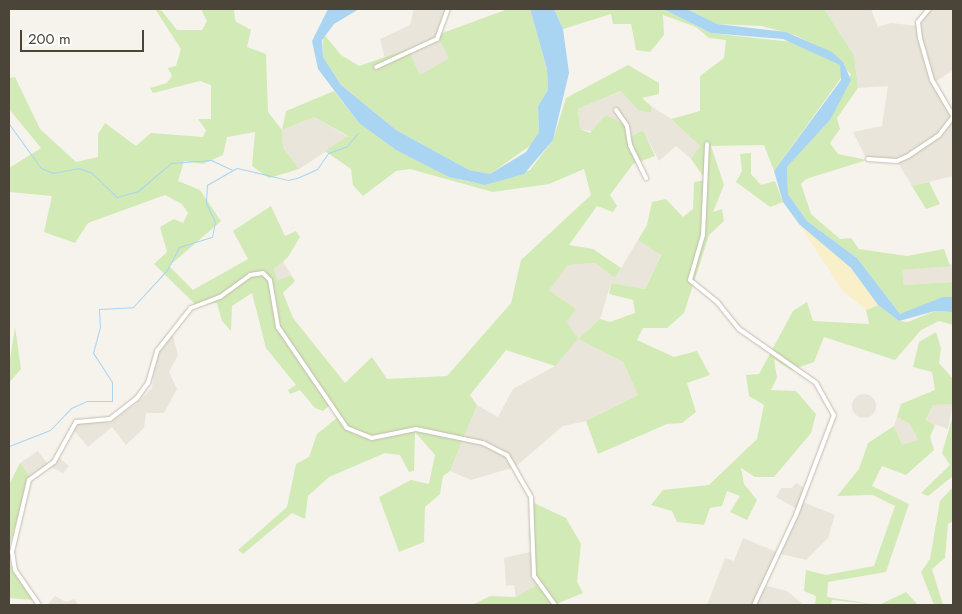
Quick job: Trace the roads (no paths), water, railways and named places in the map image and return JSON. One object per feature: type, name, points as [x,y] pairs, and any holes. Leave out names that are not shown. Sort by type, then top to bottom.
[{"type":"street","points":[[376,67],[434,41],[448,9]]},
{"type":"street","points":[[868,159],[897,161],[908,156],[939,135],[953,116],[932,80],[920,38],[918,22],[929,9]]},
{"type":"street","points":[[616,110],[627,126],[630,146],[646,178]]},
{"type":"street","points":[[707,144],[703,235],[690,280],[718,303],[739,329],[816,384],[834,415],[796,515],[754,605]]},
{"type":"street","points":[[39,605],[22,583],[12,552],[29,480],[54,462],[76,422],[110,419],[133,401],[148,383],[157,351],[196,303],[220,297],[250,275],[262,273],[270,280],[278,327],[347,428],[372,438],[416,429],[483,443],[507,455],[531,497],[534,576],[555,605]]},
{"type":"water","points":[[328,9],[359,9],[334,24],[322,40],[323,57],[341,85],[396,130],[469,170],[490,174],[526,152],[539,132],[538,106],[548,90],[547,69],[530,9],[554,9],[563,29],[569,73],[553,140],[524,174],[485,185],[449,177],[396,150],[359,123],[318,69],[312,41]]},
{"type":"water","points":[[663,9],[687,9],[717,24],[786,32],[832,52],[843,62],[851,80],[830,120],[787,167],[788,194],[807,221],[857,258],[900,314],[943,297],[953,297],[953,312],[935,311],[899,321],[878,305],[851,268],[799,224],[783,202],[774,171],[841,80],[840,65],[783,39],[711,33]]},
{"type":"waterway","points":[[9,124],[41,168],[53,173],[79,168],[92,173],[117,197],[138,191],[171,163],[211,160],[232,170]]},
{"type":"waterway","points":[[9,446],[50,430],[71,408],[87,401],[112,401],[112,382],[93,353],[100,327],[99,309],[133,307],[167,270],[179,247],[212,237],[215,222],[206,203],[207,185],[237,168],[288,180],[297,178],[317,169],[328,153],[347,146],[358,133]]}]
